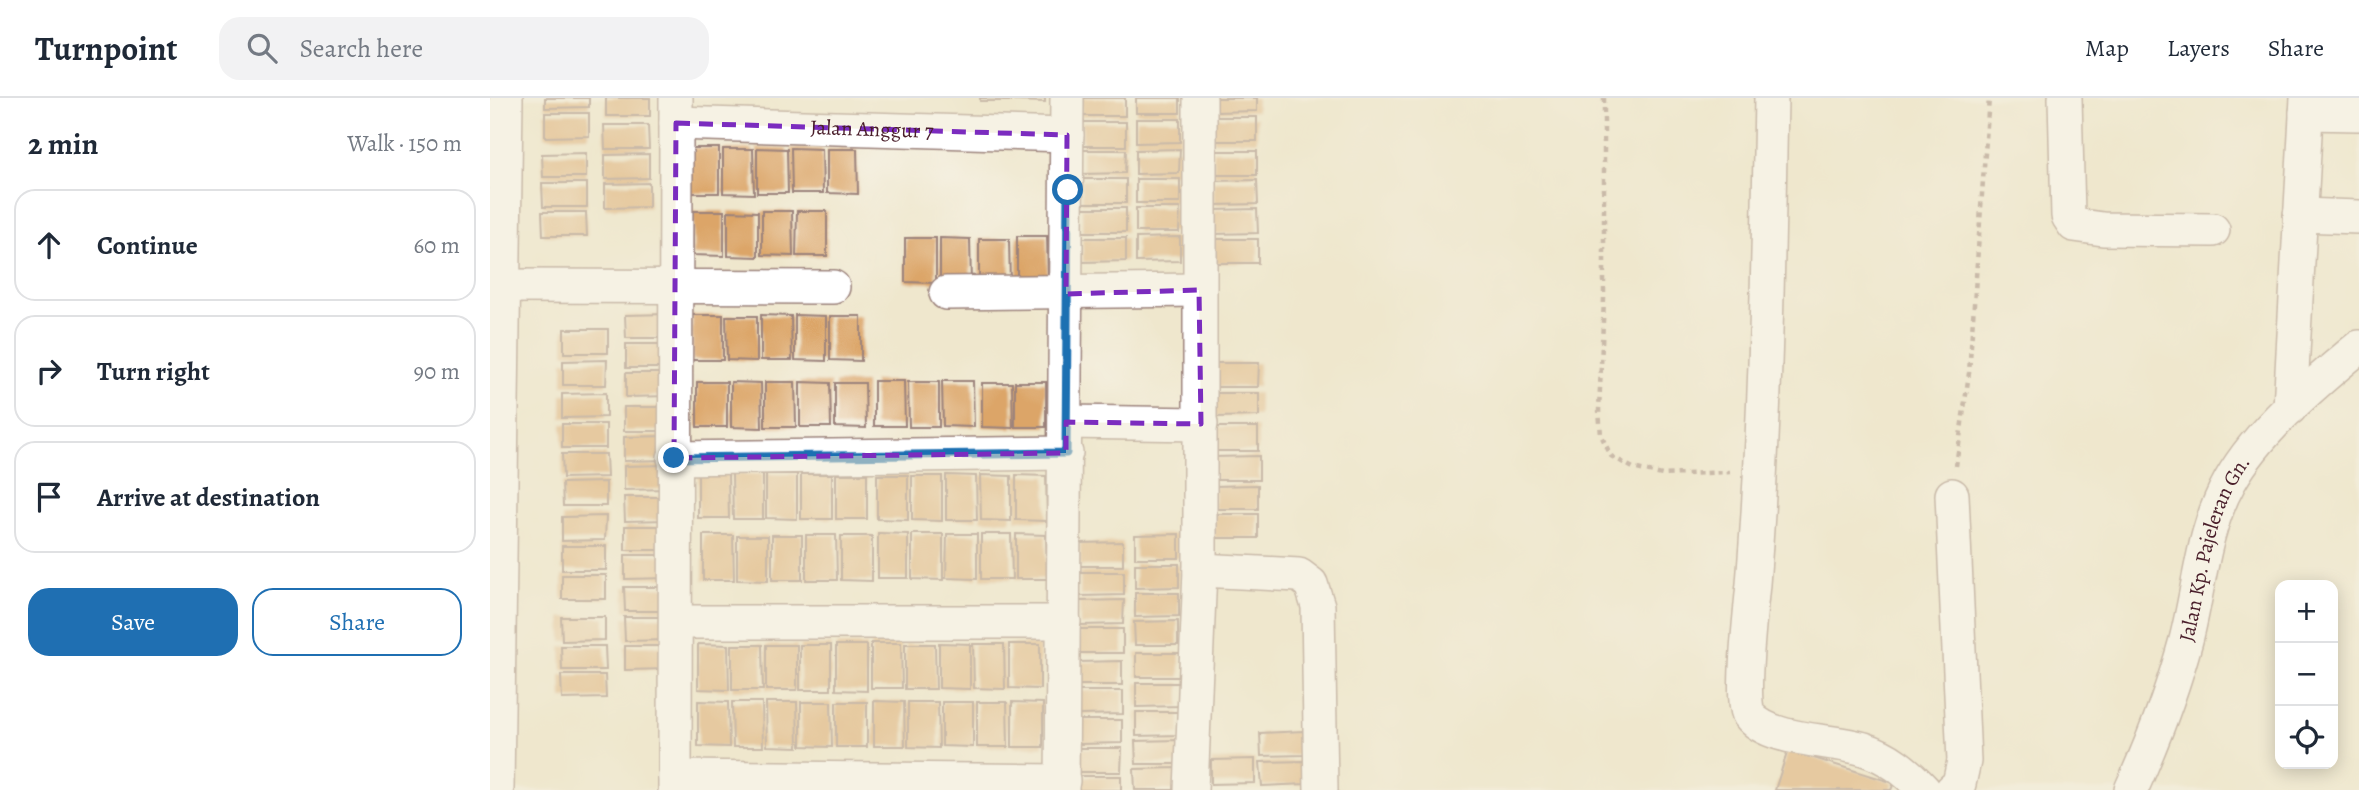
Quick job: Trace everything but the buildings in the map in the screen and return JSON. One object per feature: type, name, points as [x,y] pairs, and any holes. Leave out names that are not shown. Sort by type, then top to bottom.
[{"type":"street","points":[[497,790],[498,286],[506,98]]},
{"type":"street","points":[[676,111],[673,287],[675,783],[1063,785],[1067,98]]},
{"type":"street","points":[[1191,790],[1200,570],[1200,98]]},
{"type":"street","points":[[1771,98],[1762,472],[1749,628],[1747,712],[1756,723],[1783,734],[1863,749],[1898,764],[1924,790]]},
{"type":"street","points":[[2065,98],[2068,216],[2074,225],[2103,229],[2213,230]]},
{"type":"street","points":[[2290,408],[2306,106],[2359,114]]},
{"type":"street","name":"Jalan Anggur 7","points":[[676,111],[1067,135]]},
{"type":"street","points":[[2300,215],[2359,217]]},
{"type":"street","points":[[498,286],[833,287]]},
{"type":"street","points":[[946,293],[1199,290]]},
{"type":"street","name":"Jalan Kp. Pajeleran Gn.","points":[[2131,790],[2160,726],[2186,637],[2202,553],[2215,513],[2231,479],[2290,408],[2359,346]]},
{"type":"street","points":[[674,458],[1066,437],[1201,424]]},
{"type":"street","points":[[1952,495],[1964,761],[1959,784],[1952,790]]},
{"type":"street","points":[[1200,570],[1299,575],[1311,584],[1318,606],[1321,790]]},
{"type":"street","points":[[676,622],[1063,622]]},
{"type":"path","points":[[1604,98],[1604,299],[1599,410],[1601,435],[1611,456],[1633,468],[1662,475],[1762,472]]},
{"type":"path","points":[[1952,495],[1969,373],[1989,98]]},
{"type":"highlighted area","points":[[676,123],[1067,135],[1066,294],[1199,290],[1201,424],[1066,422],[1066,453],[674,458]]},
{"type":"route","points":[[674,458],[1066,453],[1068,190]]}]
